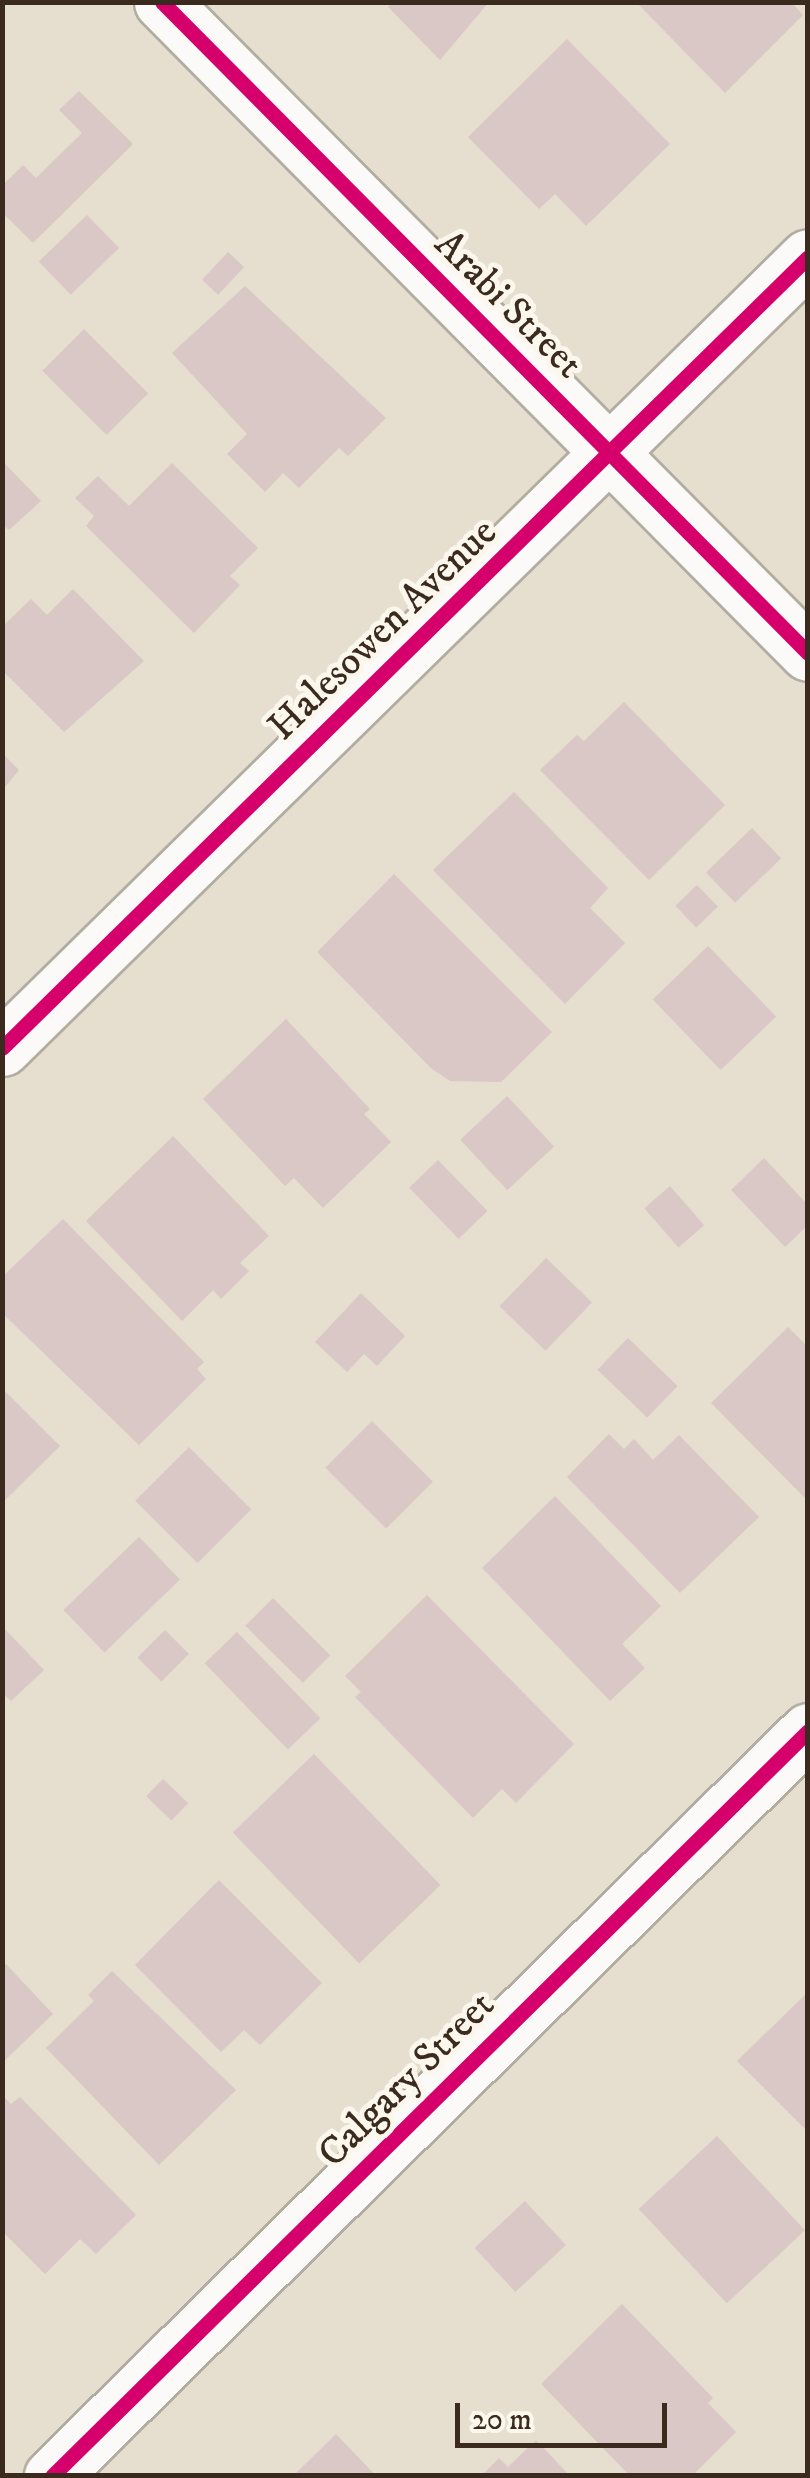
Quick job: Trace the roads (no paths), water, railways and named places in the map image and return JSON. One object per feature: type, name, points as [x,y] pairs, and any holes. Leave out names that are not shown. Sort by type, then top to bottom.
[{"type":"street","name":"Arabi Street","points":[[162,2],[808,653]]},
{"type":"street","name":"Halesowen Avenue","points":[[2,1048],[808,257]]},
{"type":"street","name":"Calgary Street","points":[[52,2476],[808,1731]]}]
